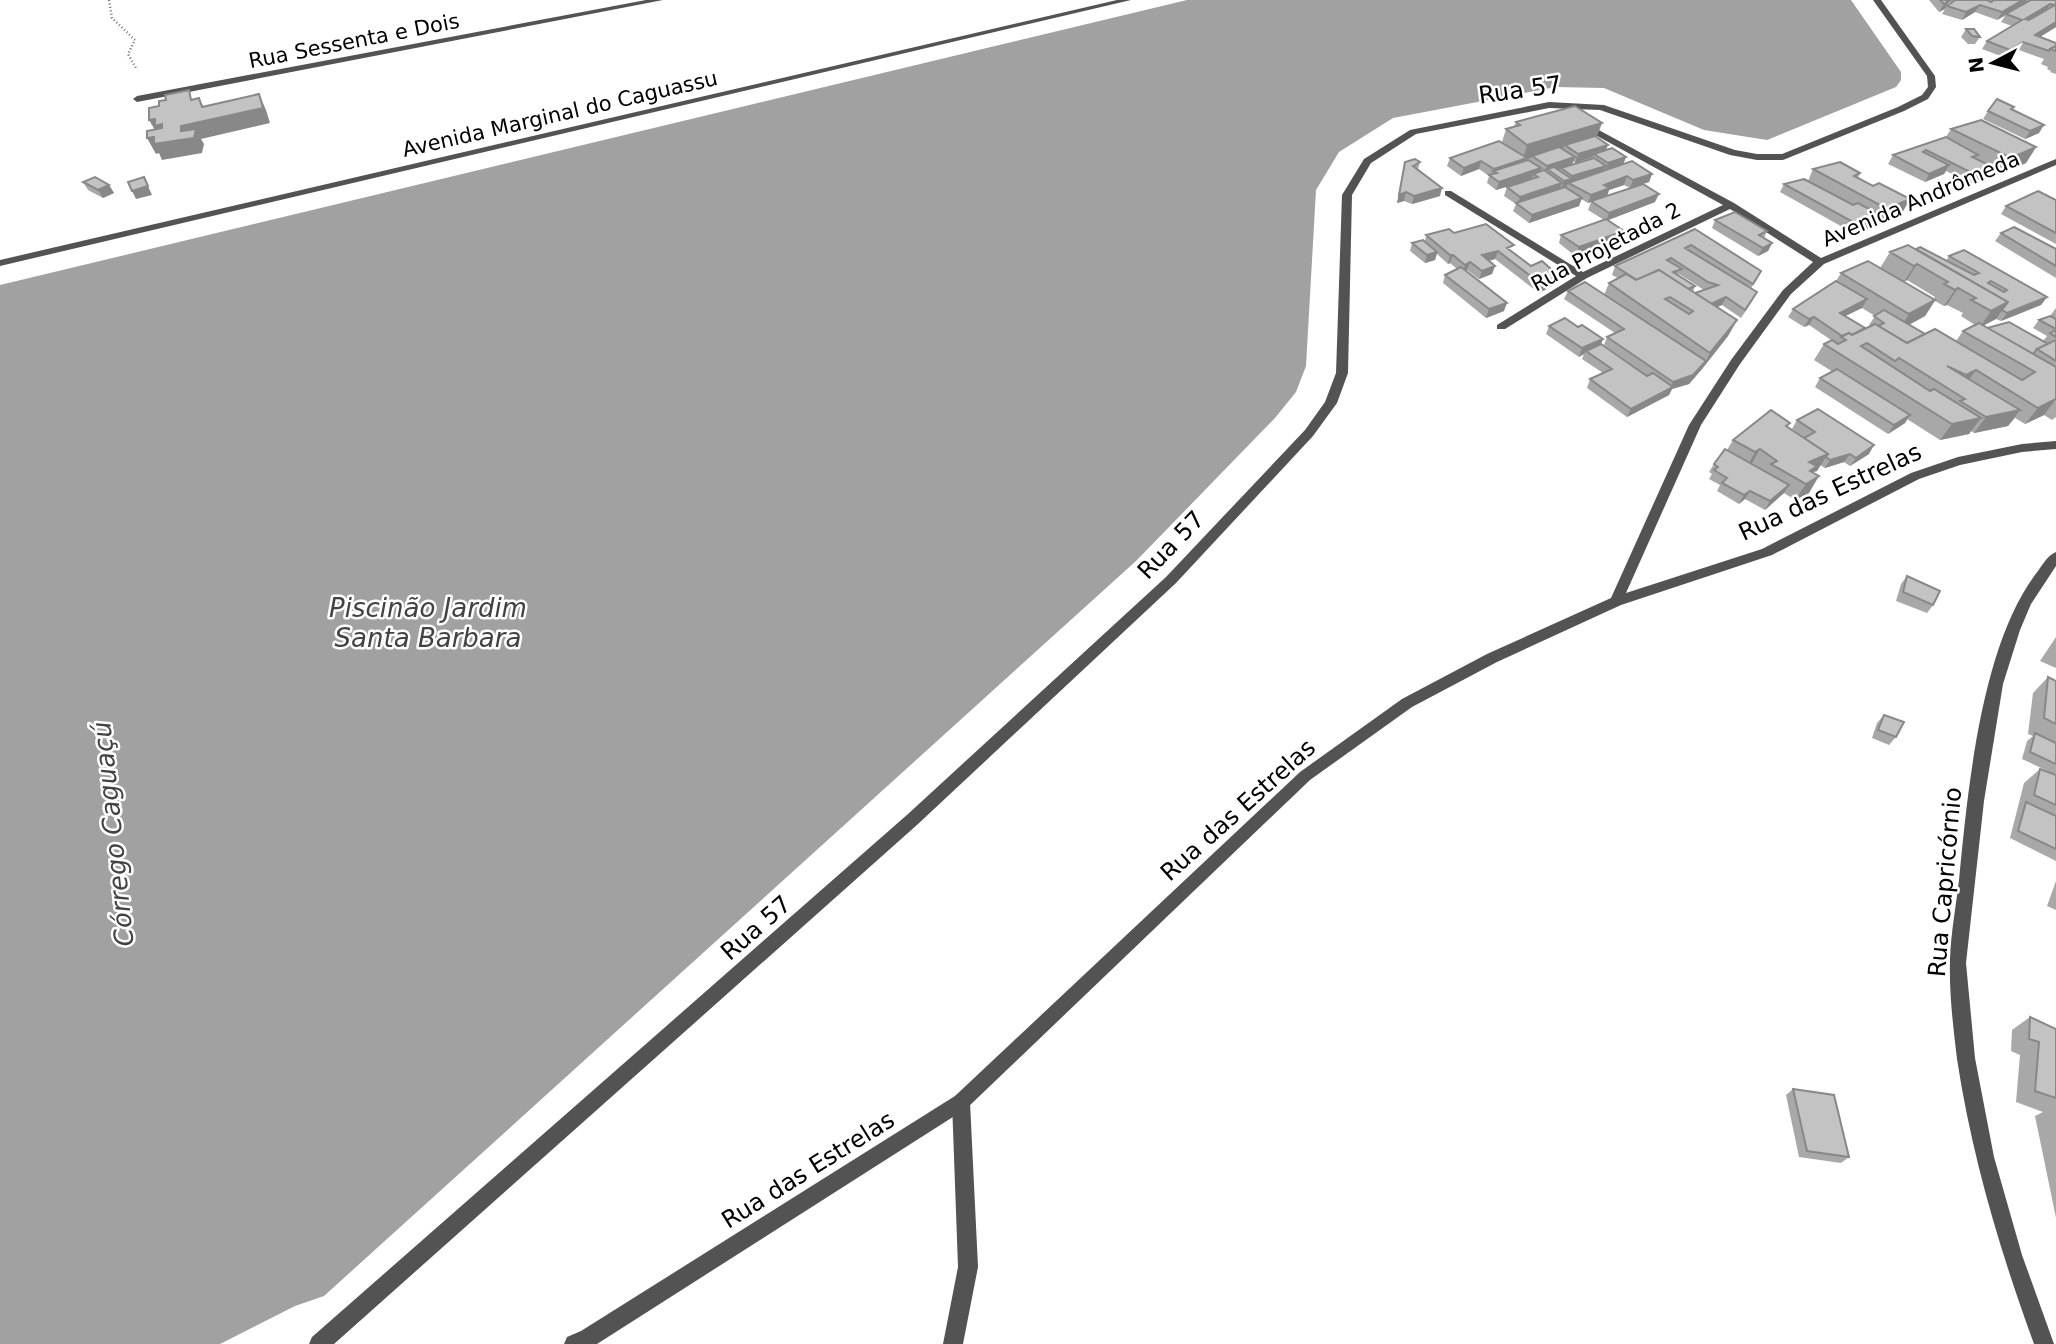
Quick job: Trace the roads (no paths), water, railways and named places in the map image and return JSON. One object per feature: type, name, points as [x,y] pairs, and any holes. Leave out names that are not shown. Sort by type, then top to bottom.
[{"type":"street","name":"Rua Sessenta e Dois","points":[[137,99],[659,0]]},
{"type":"street","name":"Avenida Marginal do Caguassu","points":[[0,262],[1128,0]]},
{"type":"street","name":"Rua 57","points":[[319,1344],[913,820],[1171,580],[1308,433],[1331,403],[1342,373],[1348,195],[1367,161],[1413,132],[1549,105],[1601,107],[1733,153],[1757,158],[1783,157],[1901,109],[1925,97],[1932,87],[1931,76],[1877,0]]},
{"type":"street","points":[[1549,105],[1731,205],[1819,262]]},
{"type":"street","name":"Avenida Andrômeda","points":[[1616,601],[1695,425],[1735,362],[1787,292],[1819,262],[2056,162]]},
{"type":"street","points":[[1448,193],[1583,276]]},
{"type":"street","name":"Rua Projetada 2","points":[[1501,327],[1583,276],[1731,205]]},
{"type":"street","name":"Rua das Estrelas","points":[[574,1344],[588,1338],[961,1102],[1305,776],[1407,703],[1492,658],[1616,601],[1767,552],[1915,476],[1958,461],[2022,448],[2056,445]]},
{"type":"street","name":"Rua Capricórnio","points":[[2044,1344],[2031,1311],[1988,1168],[1966,1054],[1958,962],[1974,815],[1990,703],[2019,612],[2042,572],[2056,557]]},
{"type":"street","points":[[953,1344],[968,1268],[961,1102]]},
{"type":"water","name":"Piscinão Jardim Santa Barbara","points":[[1187,0],[1851,0],[1901,72],[1901,80],[1896,87],[1767,140],[1704,130],[1604,88],[1556,87],[1393,118],[1339,152],[1316,190],[1306,366],[1296,392],[1275,418],[1136,561],[324,1296],[295,1306],[220,1344],[0,1344],[0,285]]},
{"type":"water label","name":"Córrego Caguaçú","points":[[113,834]]}]
